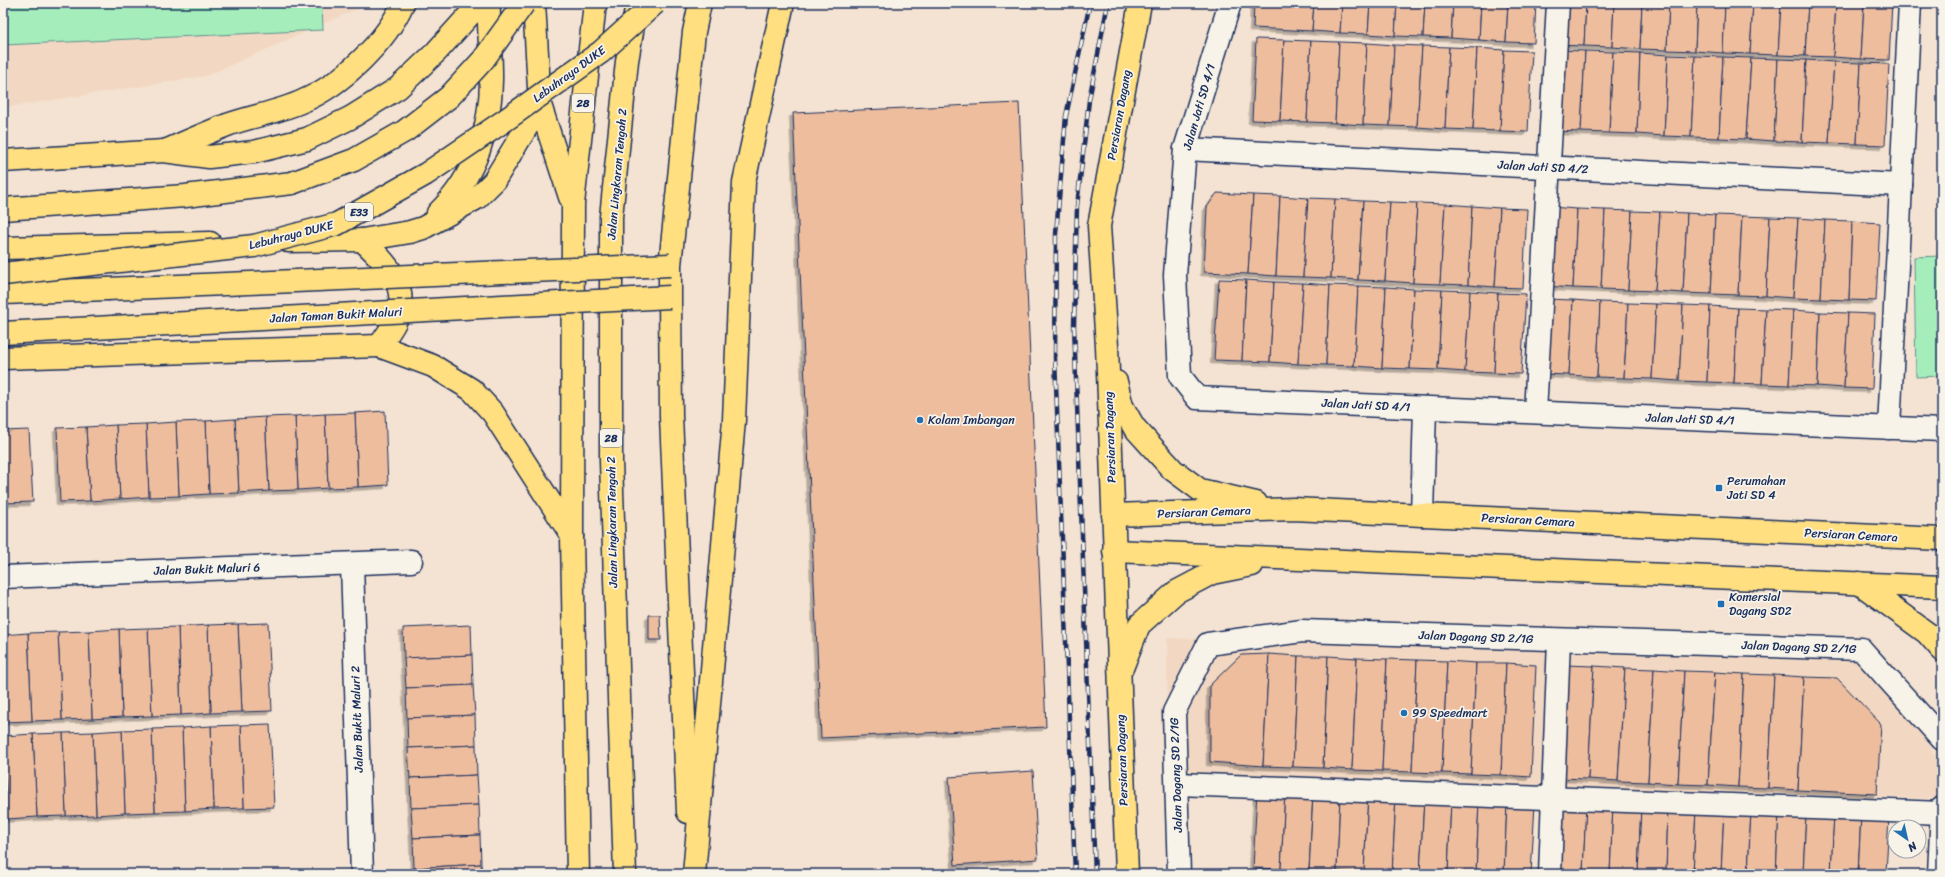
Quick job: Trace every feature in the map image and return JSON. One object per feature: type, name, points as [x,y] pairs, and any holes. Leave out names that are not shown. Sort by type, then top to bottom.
[{"type":"main road","points":[[164,151],[227,125],[303,101],[336,82],[365,57],[383,36],[399,12],[403,3]]},
{"type":"main road","points":[[3,161],[164,151],[209,157],[254,152],[307,139],[338,124],[398,88],[436,52],[474,10],[478,3]]},
{"type":"main road","points":[[423,228],[462,186],[480,151],[491,98],[489,3]]},
{"type":"main road","points":[[524,3],[537,76]]},
{"type":"main road","points":[[3,209],[185,196],[292,183],[354,160],[405,131],[449,96],[483,60],[524,3]]},
{"type":"main road","points":[[534,3],[537,76],[540,105],[573,204]]},
{"type":"main road","name":"28","points":[[578,874],[572,536],[573,204],[595,3]]},
{"type":"main road","name":"Jalan Lingkaran Tengah 2","points":[[624,874],[610,461],[611,217],[627,61],[637,3]]},
{"type":"main road","name":"Lebuhraya DUKE","points":[[3,274],[254,246],[337,224],[426,174],[504,121],[601,52],[655,3]]},
{"type":"main road","points":[[691,874],[671,416],[670,264],[694,32],[700,3]]},
{"type":"main road","points":[[694,874],[734,420],[744,182],[783,3]]},
{"type":"main road","name":"Persiaran Dagang","points":[[1127,874],[1107,346],[1099,226],[1140,3]]},
{"type":"main road","points":[[3,248],[362,240],[410,232],[423,228],[477,198],[494,181],[540,105]]},
{"type":"main road","points":[[362,240],[386,263],[400,290],[396,321],[379,346]]},
{"type":"main road","points":[[3,293],[670,264]]},
{"type":"main road","name":"Jalan Taman Bukit Maluri","points":[[3,333],[670,297]]},
{"type":"main road","points":[[3,358],[379,346],[433,366],[472,390],[496,418],[572,536]]},
{"type":"main road","points":[[1107,346],[1122,406],[1134,427],[1173,470],[1200,490],[1293,510]]},
{"type":"main road","name":"Persiaran Cemara","points":[[1113,515],[1293,510],[1942,539]]},
{"type":"main road","points":[[1114,551],[1942,587]]},
{"type":"main road","points":[[1119,675],[1139,625],[1176,592],[1212,573],[1286,558]]},
{"type":"main road","points":[[1859,583],[1927,633],[1942,650]]},
{"type":"street","name":"Jalan Jati SD 4/1","points":[[1230,3],[1186,149],[1175,276],[1180,376],[1197,398],[1942,430]]},
{"type":"street","points":[[1534,412],[1558,3]]},
{"type":"street","points":[[1889,428],[1910,3]]},
{"type":"street","name":"Jalan Jati SD 4/2","points":[[1186,149],[1901,185]]},
{"type":"street","points":[[1422,516],[1425,408]]},
{"type":"street","name":"Jalan Bukit Maluri 6","points":[[3,577],[411,561]]},
{"type":"street","name":"Jalan Bukit Maluri 2","points":[[352,564],[362,874]]},
{"type":"street","name":"Jalan Dagang SD 2/1G","points":[[1179,874],[1174,712],[1208,644],[1302,632],[1861,649],[1942,738]]},
{"type":"street","points":[[1550,874],[1559,640]]},
{"type":"street","points":[[1177,784],[1942,813]]},
{"type":"street","points":[[1939,874],[1942,808]]},
{"type":"shaded area","points":[[3,3],[359,3],[359,8],[206,76],[3,108]]},
{"type":"shaded area","points":[[1167,638],[1893,663],[1942,772],[1942,799],[1167,774]]},
{"type":"green space","points":[[3,3],[322,3],[323,30],[4,45]]},
{"type":"green space","points":[[1942,256],[1942,376],[1916,377],[1914,257]]},
{"type":"building","points":[[1254,3],[1314,3],[1312,31],[1253,28]]},
{"type":"building","points":[[1314,3],[1342,3],[1340,33],[1312,31]]},
{"type":"building","points":[[1342,3],[1370,3],[1368,34],[1340,33]]},
{"type":"building","points":[[1370,3],[1397,3],[1395,36],[1368,34]]},
{"type":"building","points":[[1397,3],[1425,3],[1423,37],[1395,36]]},
{"type":"building","points":[[1425,3],[1453,3],[1451,38],[1423,37]]},
{"type":"building","points":[[1453,3],[1481,3],[1479,40],[1451,38]]},
{"type":"building","points":[[1481,3],[1508,3],[1506,42],[1479,40]]},
{"type":"building","points":[[1508,3],[1536,3],[1534,43],[1506,42]]},
{"type":"building","points":[[1559,3],[1586,3],[1584,46],[1557,45]]},
{"type":"building","points":[[1586,3],[1614,3],[1612,47],[1584,46]]},
{"type":"building","points":[[1614,3],[1642,3],[1640,49],[1612,47]]},
{"type":"building","points":[[1642,3],[1669,3],[1667,50],[1640,49]]},
{"type":"building","points":[[1669,3],[1697,3],[1695,51],[1667,50]]},
{"type":"building","points":[[1697,3],[1725,3],[1723,53],[1695,51]]},
{"type":"building","points":[[1725,3],[1753,3],[1750,54],[1723,53]]},
{"type":"building","points":[[1753,3],[1781,3],[1778,55],[1750,54]]},
{"type":"building","points":[[1781,3],[1808,3],[1805,56],[1778,55]]},
{"type":"building","points":[[1808,3],[1836,3],[1833,57],[1805,56]]},
{"type":"building","points":[[1836,3],[1864,3],[1861,59],[1833,57]]},
{"type":"building","points":[[1864,3],[1892,3],[1889,60],[1861,59]]},
{"type":"building","points":[[1256,39],[1284,40],[1280,121],[1252,120]]},
{"type":"building","points":[[1284,40],[1311,41],[1307,122],[1280,121]]},
{"type":"building","points":[[1311,41],[1339,42],[1335,123],[1307,122]]},
{"type":"building","points":[[1339,42],[1367,43],[1363,125],[1335,123]]},
{"type":"building","points":[[1367,43],[1394,45],[1390,126],[1363,125]]},
{"type":"building","points":[[1394,45],[1422,46],[1417,127],[1390,126]]},
{"type":"building","points":[[1422,46],[1449,47],[1445,129],[1417,127]]},
{"type":"building","points":[[1449,47],[1477,48],[1473,130],[1445,129]]},
{"type":"building","points":[[1477,48],[1504,50],[1500,131],[1473,130]]},
{"type":"building","points":[[1504,50],[1532,51],[1528,132],[1500,131]]},
{"type":"building","points":[[1557,50],[1585,51],[1581,132],[1554,131]]},
{"type":"building","points":[[1585,51],[1613,52],[1609,133],[1581,132]]},
{"type":"building","points":[[1613,52],[1640,53],[1637,134],[1609,133]]},
{"type":"building","points":[[1640,53],[1668,55],[1664,136],[1637,134]]},
{"type":"building","points":[[1668,55],[1695,56],[1691,137],[1664,136]]},
{"type":"building","points":[[1695,56],[1723,57],[1719,138],[1691,137]]},
{"type":"building","points":[[1723,57],[1751,58],[1746,139],[1719,138]]},
{"type":"building","points":[[1751,58],[1778,59],[1774,141],[1746,139]]},
{"type":"building","points":[[1778,59],[1806,60],[1802,142],[1774,141]]},
{"type":"building","points":[[1806,60],[1834,62],[1829,143],[1802,142]]},
{"type":"building","points":[[1834,62],[1861,63],[1857,144],[1829,143]]},
{"type":"building","points":[[1861,63],[1889,64],[1885,145],[1857,144]]},
{"type":"building","name":"Kolam Imbangan","points":[[1019,103],[1046,727],[821,738],[793,113]]},
{"type":"building","points":[[1217,193],[1253,195],[1248,274],[1204,272],[1207,207]]},
{"type":"building","points":[[1253,195],[1280,196],[1276,276],[1248,274]]},
{"type":"building","points":[[1280,196],[1308,198],[1303,277],[1276,276]]},
{"type":"building","points":[[1308,198],[1335,199],[1331,278],[1303,277]]},
{"type":"building","points":[[1335,199],[1363,201],[1358,280],[1331,278]]},
{"type":"building","points":[[1363,201],[1390,202],[1385,281],[1358,280]]},
{"type":"building","points":[[1390,202],[1417,203],[1413,283],[1385,281]]},
{"type":"building","points":[[1417,203],[1445,204],[1440,284],[1413,283]]},
{"type":"building","points":[[1445,204],[1472,206],[1468,285],[1440,284]]},
{"type":"building","points":[[1472,206],[1500,208],[1495,287],[1468,285]]},
{"type":"building","points":[[1550,207],[1577,209],[1573,288],[1546,286]]},
{"type":"building","points":[[1500,208],[1527,209],[1523,288],[1495,287]]},
{"type":"building","points":[[1577,209],[1605,210],[1601,289],[1573,288]]},
{"type":"building","points":[[1605,210],[1632,211],[1628,290],[1601,289]]},
{"type":"building","points":[[1632,211],[1660,212],[1655,291],[1628,290]]},
{"type":"building","points":[[1660,212],[1687,213],[1683,293],[1655,291]]},
{"type":"building","points":[[1687,213],[1715,215],[1711,294],[1683,293]]},
{"type":"building","points":[[1715,215],[1742,216],[1738,295],[1711,294]]},
{"type":"building","points":[[1742,216],[1770,217],[1766,296],[1738,295]]},
{"type":"building","points":[[1770,217],[1798,218],[1793,298],[1766,296]]},
{"type":"building","points":[[1798,218],[1825,220],[1821,299],[1793,298]]},
{"type":"building","points":[[1825,220],[1852,221],[1849,300],[1821,299]]},
{"type":"building","points":[[1852,221],[1880,223],[1876,301],[1849,300]]},
{"type":"building","points":[[1219,279],[1246,280],[1242,361],[1214,360]]},
{"type":"building","points":[[1246,280],[1274,282],[1270,362],[1242,361]]},
{"type":"building","points":[[1274,282],[1303,283],[1298,364],[1270,362]]},
{"type":"building","points":[[1303,283],[1330,285],[1326,365],[1298,364]]},
{"type":"building","points":[[1330,285],[1358,286],[1354,366],[1326,365]]},
{"type":"building","points":[[1358,286],[1386,287],[1382,368],[1354,366]]},
{"type":"building","points":[[1386,287],[1414,289],[1410,369],[1382,368]]},
{"type":"building","points":[[1414,289],[1442,290],[1438,370],[1410,369]]},
{"type":"building","points":[[1442,290],[1470,291],[1465,372],[1438,370]]},
{"type":"building","points":[[1470,291],[1498,293],[1494,373],[1465,372]]},
{"type":"building","points":[[1498,293],[1526,294],[1521,374],[1494,373]]},
{"type":"building","points":[[1545,299],[1573,300],[1569,375],[1542,374]]},
{"type":"building","points":[[1573,300],[1600,302],[1597,377],[1569,375]]},
{"type":"building","points":[[1600,302],[1628,303],[1624,378],[1597,377]]},
{"type":"building","points":[[1628,303],[1656,304],[1652,379],[1624,378]]},
{"type":"building","points":[[1656,304],[1683,305],[1679,381],[1652,379]]},
{"type":"building","points":[[1683,305],[1710,306],[1707,382],[1679,381]]},
{"type":"building","points":[[1710,306],[1738,308],[1734,383],[1707,382]]},
{"type":"building","points":[[1738,308],[1766,309],[1762,384],[1734,383]]},
{"type":"building","points":[[1766,309],[1793,310],[1789,385],[1762,384]]},
{"type":"building","points":[[1793,310],[1820,312],[1817,386],[1789,385]]},
{"type":"building","points":[[1820,312],[1848,313],[1844,388],[1817,386]]},
{"type":"building","points":[[1848,313],[1875,314],[1872,389],[1844,388]]},
{"type":"building","points":[[385,411],[388,485],[358,487],[355,413]]},
{"type":"building","points":[[355,413],[358,487],[328,488],[325,414]]},
{"type":"building","points":[[325,414],[328,488],[298,490],[295,416]]},
{"type":"building","points":[[295,416],[298,490],[269,491],[265,417]]},
{"type":"building","points":[[265,417],[269,491],[239,493],[235,419]]},
{"type":"building","points":[[235,419],[239,493],[209,494],[206,421]]},
{"type":"building","points":[[206,421],[209,494],[179,496],[176,422]]},
{"type":"building","points":[[176,422],[179,496],[149,497],[146,424]]},
{"type":"building","points":[[146,424],[149,497],[120,499],[116,425]]},
{"type":"building","points":[[116,425],[120,499],[90,501],[86,427]]},
{"type":"building","points":[[86,427],[90,501],[60,502],[57,428]]},
{"type":"building","points":[[29,430],[33,502],[3,503],[3,431]]},
{"type":"building","points":[[649,615],[660,615],[661,640],[649,640]]},
{"type":"building","points":[[268,623],[272,711],[242,712],[238,624]]},
{"type":"building","points":[[238,624],[242,712],[211,713],[208,625]]},
{"type":"building","points":[[208,625],[211,713],[181,715],[178,627]]},
{"type":"building","points":[[471,625],[472,655],[404,658],[403,628]]},
{"type":"building","points":[[178,627],[181,715],[152,716],[148,628]]},
{"type":"building","points":[[148,628],[152,716],[122,717],[119,629]]},
{"type":"building","points":[[119,629],[122,717],[92,719],[89,631]]},
{"type":"building","points":[[89,631],[92,719],[62,720],[58,632]]},
{"type":"building","points":[[58,632],[62,720],[32,721],[28,633]]},
{"type":"building","points":[[28,633],[32,721],[3,722],[3,635]]},
{"type":"building","points":[[1269,654],[1263,766],[1210,762],[1210,685],[1241,655]]},
{"type":"building","points":[[1269,654],[1298,656],[1293,767],[1263,766]]},
{"type":"building","points":[[472,655],[473,685],[406,688],[404,658]]},
{"type":"building","points":[[1298,656],[1328,656],[1323,768],[1293,767]]},
{"type":"building","points":[[1328,656],[1357,658],[1352,770],[1323,768]]},
{"type":"building","points":[[1357,658],[1387,659],[1382,771],[1352,770]]},
{"type":"building","points":[[1387,659],[1417,660],[1412,772],[1382,771]]},
{"type":"building","points":[[1417,660],[1447,661],[1442,773],[1412,772]]},
{"type":"building","points":[[1447,661],[1476,663],[1471,774],[1442,773]]},
{"type":"building","points":[[1476,663],[1506,663],[1501,775],[1471,774]]},
{"type":"building","points":[[1506,663],[1536,665],[1531,777],[1501,775]]},
{"type":"building","points":[[1564,665],[1594,666],[1588,779],[1558,778]]},
{"type":"building","points":[[1594,666],[1625,668],[1618,781],[1588,779]]},
{"type":"building","points":[[1625,668],[1654,669],[1648,782],[1618,781]]},
{"type":"building","points":[[1654,669],[1684,671],[1678,784],[1648,782]]},
{"type":"building","points":[[1684,671],[1715,672],[1708,785],[1678,784]]},
{"type":"building","points":[[1715,672],[1744,674],[1738,787],[1708,785]]},
{"type":"building","points":[[1744,674],[1774,675],[1768,788],[1738,787]]},
{"type":"building","points":[[1774,675],[1804,677],[1798,790],[1768,788]]},
{"type":"building","points":[[1804,677],[1837,678],[1881,724],[1877,794],[1798,790]]},
{"type":"building","points":[[473,685],[475,715],[407,718],[406,688]]},
{"type":"building","points":[[475,715],[476,745],[408,748],[407,718]]},
{"type":"building","points":[[270,724],[274,807],[244,808],[241,725]]},
{"type":"building","points":[[241,725],[244,808],[214,809],[211,726]]},
{"type":"building","points":[[211,726],[214,809],[185,811],[182,728]]},
{"type":"building","points":[[182,728],[185,811],[155,812],[152,729]]},
{"type":"building","points":[[152,729],[155,812],[125,813],[122,730]]},
{"type":"building","points":[[122,730],[125,813],[96,815],[93,732]]},
{"type":"building","points":[[93,732],[96,815],[66,816],[63,733]]},
{"type":"building","points":[[63,733],[66,816],[37,817],[33,734]]},
{"type":"building","points":[[33,734],[37,817],[7,819],[4,736]]},
{"type":"building","points":[[4,736],[7,819],[3,819]]},
{"type":"building","points":[[476,745],[477,775],[410,778],[408,748]]},
{"type":"building","points":[[1033,771],[1038,859],[955,865],[949,777]]},
{"type":"building","points":[[477,775],[479,805],[411,808],[410,778]]},
{"type":"building","points":[[1257,791],[1285,792],[1281,869],[1253,868]]},
{"type":"building","points":[[1285,792],[1313,794],[1309,871],[1281,869]]},
{"type":"building","points":[[1313,794],[1340,795],[1337,871],[1309,871]]},
{"type":"building","points":[[1340,795],[1368,796],[1364,873],[1337,871]]},
{"type":"building","points":[[1368,796],[1396,797],[1392,874],[1364,873]]},
{"type":"building","points":[[1396,797],[1424,799],[1420,874],[1392,874]]},
{"type":"building","points":[[1424,799],[1451,800],[1448,874],[1420,874]]},
{"type":"building","points":[[1451,800],[1479,801],[1476,874],[1448,874]]},
{"type":"building","points":[[1479,801],[1507,803],[1504,874],[1476,874]]},
{"type":"building","points":[[1507,803],[1535,804],[1531,874],[1504,874]]},
{"type":"building","points":[[1558,804],[1586,805],[1583,874],[1555,874]]},
{"type":"building","points":[[479,805],[480,835],[413,838],[411,808]]},
{"type":"building","points":[[1586,805],[1613,806],[1610,874],[1583,874]]},
{"type":"building","points":[[1613,806],[1641,807],[1638,874],[1610,874]]},
{"type":"building","points":[[1641,807],[1668,808],[1666,874],[1638,874]]},
{"type":"building","points":[[1668,808],[1696,809],[1693,874],[1666,874]]},
{"type":"building","points":[[1696,809],[1724,810],[1721,874],[1693,874]]},
{"type":"building","points":[[1724,810],[1751,811],[1748,874],[1721,874]]},
{"type":"building","points":[[1751,811],[1779,812],[1776,874],[1748,874]]},
{"type":"building","points":[[1779,812],[1806,813],[1803,874],[1776,874]]},
{"type":"building","points":[[1806,813],[1834,814],[1831,874],[1803,874]]},
{"type":"building","points":[[1834,814],[1861,815],[1858,874],[1831,874]]},
{"type":"building","points":[[1861,815],[1889,816],[1889,819],[1887,819],[1886,874],[1858,874]]},
{"type":"building","points":[[480,835],[481,864],[414,868],[413,838]]},
{"type":"building","points":[[481,864],[482,874],[415,874],[414,868]]},
{"type":"railway","points":[[1075,874],[1055,358],[1056,234],[1066,116],[1090,3]]},
{"type":"railway","points":[[1095,874],[1074,326],[1077,206],[1089,100],[1108,3]]},
{"type":"place","name":"Kolam Imbangan","points":[[920,420]]},
{"type":"place","name":"Perumahan Jati SD 4","points":[[1719,488]]},
{"type":"place","name":"Komersial Dagang SD2","points":[[1721,604]]},
{"type":"place","name":"99 Speedmart","points":[[1404,713]]}]
